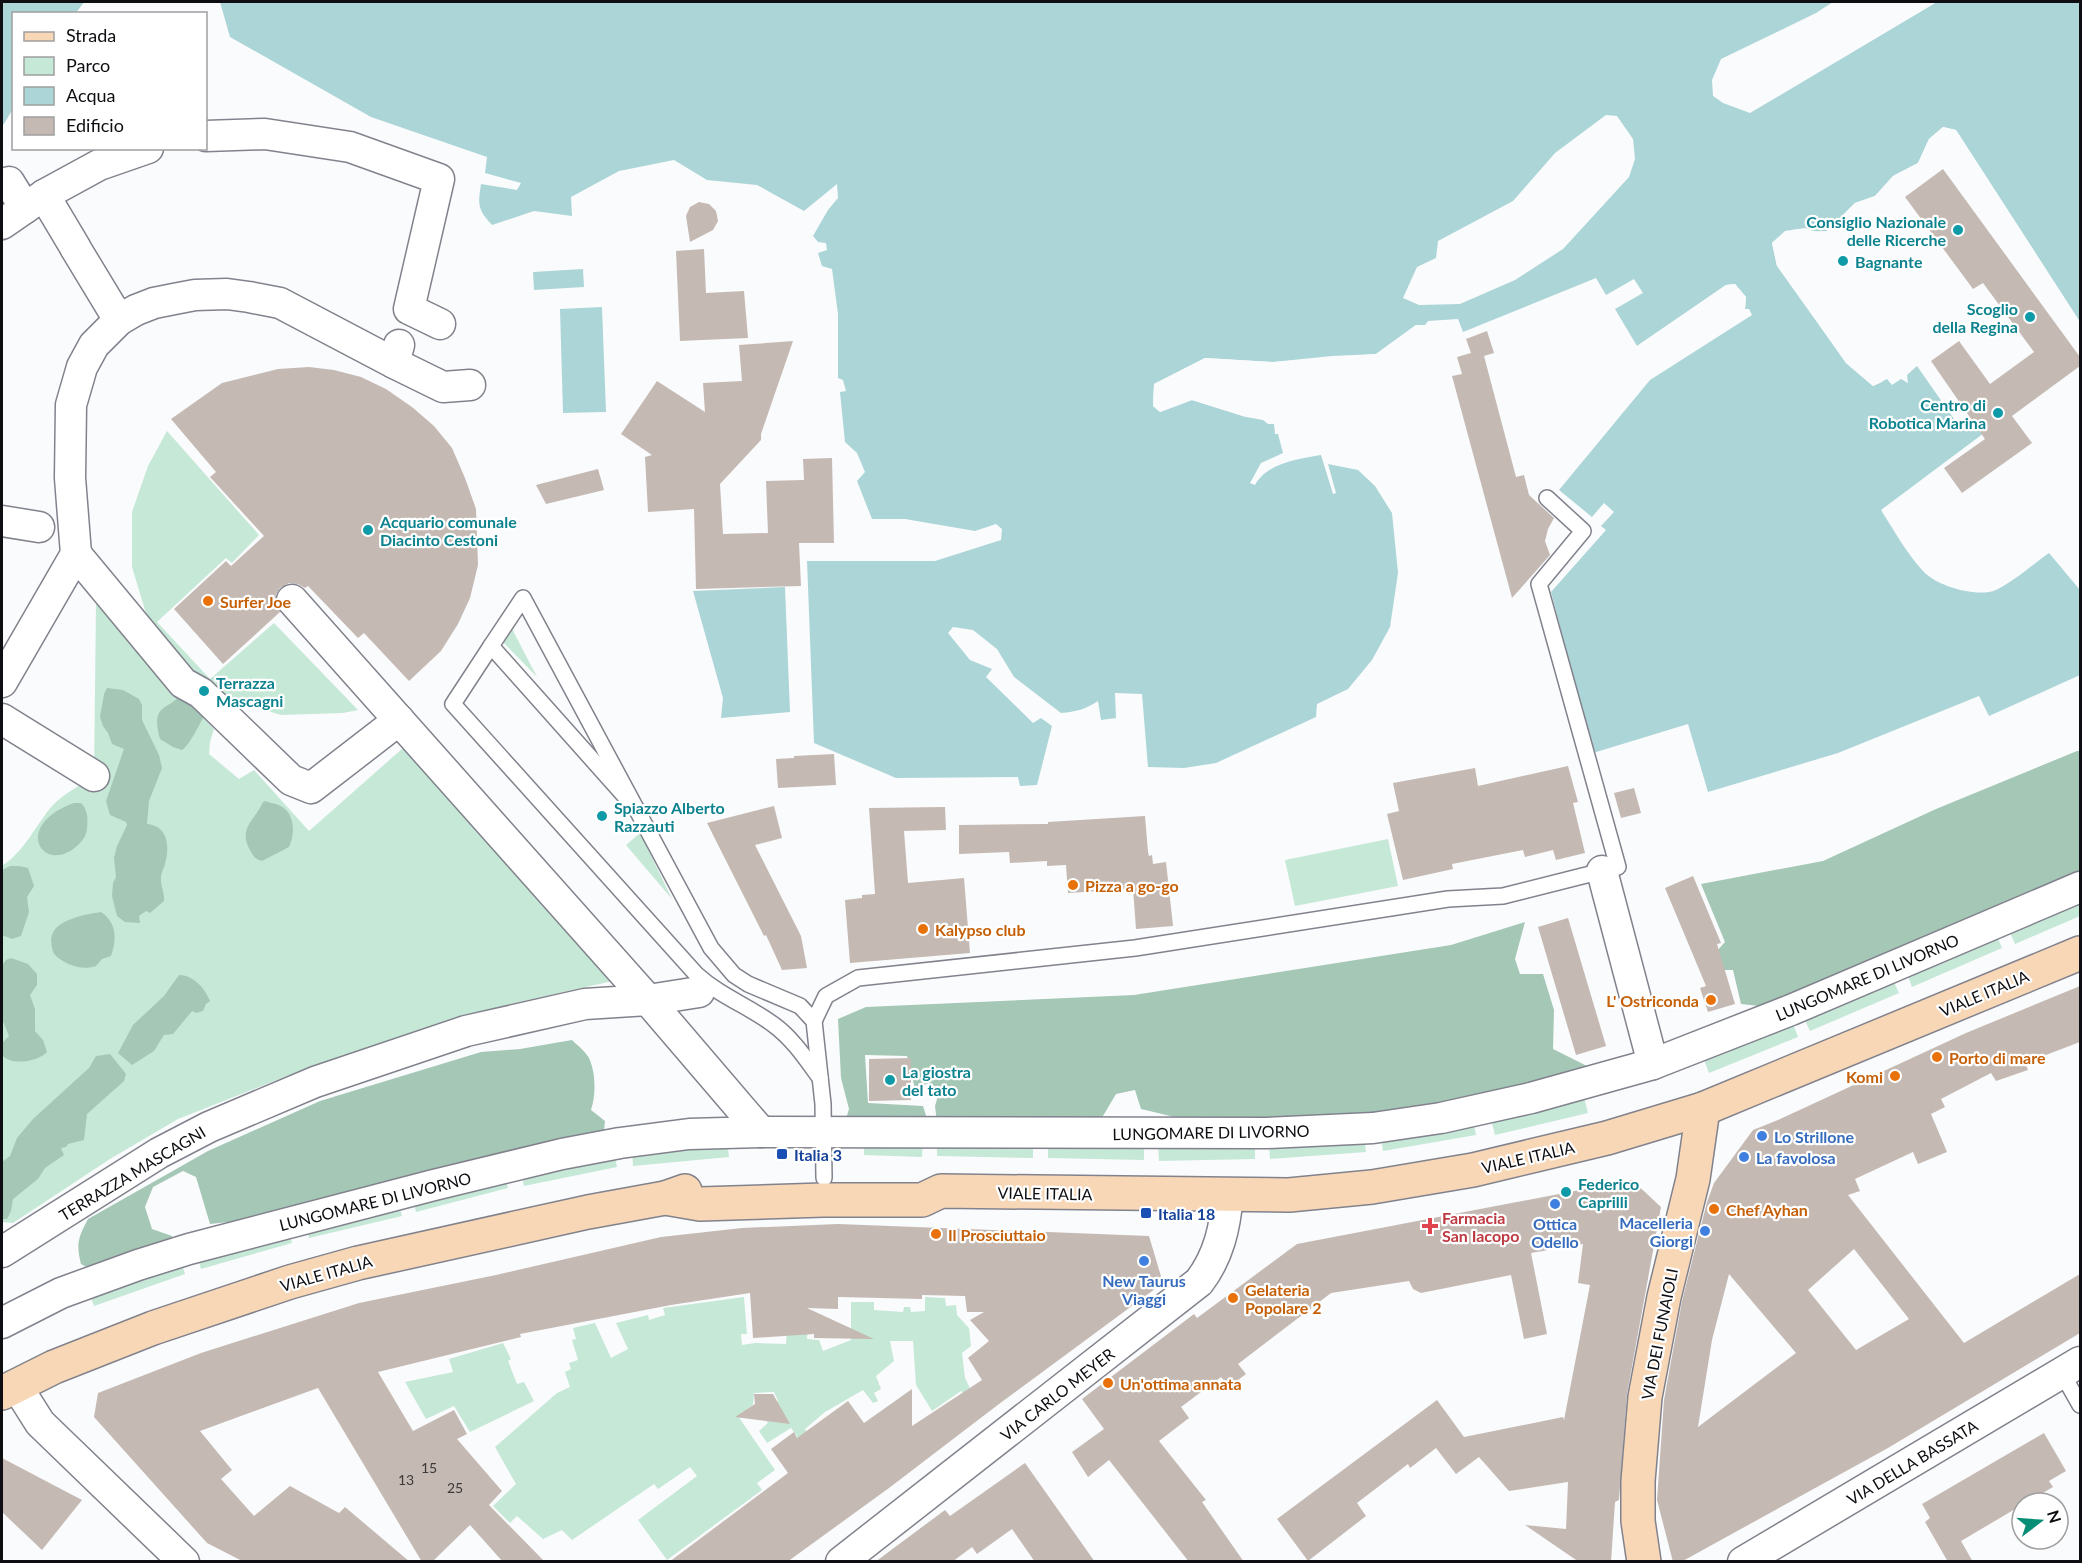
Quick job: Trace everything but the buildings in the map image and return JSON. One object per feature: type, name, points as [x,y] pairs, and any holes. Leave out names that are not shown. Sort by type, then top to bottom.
[{"type":"main road","name":"VIALE ITALIA","points":[[665,1198],[700,1204],[922,1200],[941,1191],[1289,1195],[1338,1191],[1473,1170],[1607,1138],[1703,1109],[2080,952]]},
{"type":"main road","name":"VIA DEI FUNAIOLI","points":[[1644,1562],[1638,1521],[1638,1481],[1645,1397],[1664,1297],[1693,1179],[1703,1109]]},
{"type":"main road","name":"VIALE ITALIA","points":[[9,1389],[54,1367],[153,1328],[302,1279],[440,1244],[621,1205],[665,1198],[698,1186],[824,1179],[921,1180],[941,1191]]},
{"type":"street","points":[[207,136],[265,134],[350,147],[439,179],[398,350]]},
{"type":"street","points":[[24,209],[99,165],[142,150]]},
{"type":"street","points":[[5,184],[9,182],[24,209],[76,248],[119,320]]},
{"type":"street","points":[[2,682],[75,543],[70,478],[71,405],[82,367],[94,345],[119,320],[154,303],[195,295],[227,294],[249,297],[280,303],[398,350],[443,387],[470,385]]},
{"type":"street","points":[[409,309],[440,324]]},
{"type":"street","points":[[2,521],[40,527],[75,543],[183,682],[201,693],[291,780],[311,788],[399,720]]},
{"type":"street","points":[[292,600],[648,1000],[761,1132]]},
{"type":"street","points":[[2,719],[94,776]]},
{"type":"street","points":[[1602,871],[1653,1064]]},
{"type":"street","name":"LUNGOMARE DI LIVORNO","points":[[2,1323],[61,1293],[138,1264],[434,1185],[621,1143],[689,1134],[761,1132],[1202,1134],[1373,1128],[1484,1109],[1653,1064],[1791,1010],[2080,887]]},
{"type":"street","name":"TERRAZZA MASCAGNI","points":[[2,1252],[159,1153],[209,1127],[315,1082],[466,1031],[585,1004],[648,1000],[698,983]]},
{"type":"street","name":"VIA CARLO MEYER","points":[[841,1562],[1199,1282],[1223,1236],[1228,1195]]},
{"type":"street","name":"VIA DELLA BASSATA","points":[[1743,1562],[2071,1368]]},
{"type":"street","points":[[9,1389],[40,1423],[184,1562]]},
{"type":"lane","points":[[814,1021],[826,996],[858,978],[1135,948],[1448,899],[1503,896],[1618,867],[1539,584],[1583,531],[1547,498]]},
{"type":"lane","points":[[820,1078],[792,1040],[774,1025],[713,989],[698,983],[453,704],[523,598],[707,940],[734,975],[748,984],[800,1006],[814,1021],[823,1104],[824,1179]]},
{"type":"lane","points":[[491,646],[639,812]]},
{"type":"lane","points":[[774,1025],[773,1014],[777,1007],[784,1004],[800,1006]]},
{"type":"lane","points":[[2071,1368],[2080,1406]]},
{"type":"green space","points":[[167,431],[259,535],[232,563],[226,558],[157,622],[210,679],[274,623],[358,710],[343,713],[281,715],[226,698],[181,666],[148,620],[132,567],[132,512],[148,466]]},
{"type":"green space","points":[[96,604],[214,729],[209,754],[239,779],[254,770],[309,831],[403,748],[613,981],[510,1004],[402,1036],[310,1067],[178,1119],[110,1159],[13,1223],[2,1222],[2,866],[23,846],[56,802],[94,776]]},
{"type":"green space","points":[[510,625],[537,677],[502,641]]},
{"type":"green space","points":[[107,688],[123,690],[139,699],[142,705],[142,720],[159,755],[162,768],[149,801],[147,824],[159,829],[166,838],[167,857],[161,874],[164,901],[150,913],[146,911],[139,916],[140,923],[125,922],[117,916],[112,896],[116,877],[114,858],[127,825],[126,822],[110,815],[106,801],[124,749],[112,744],[100,717]]},
{"type":"green space","points":[[183,691],[204,715],[191,740],[182,750],[160,739],[158,718],[159,712],[178,698]]},
{"type":"green space","points":[[2080,751],[2080,877],[1769,1007],[1741,1004],[1733,970],[1711,970],[1716,952],[1725,942],[1701,884],[1823,861],[1936,809]]},
{"type":"green space","points":[[266,801],[287,811],[292,822],[293,835],[289,847],[262,861],[256,859],[247,844],[246,831],[263,802]]},
{"type":"green space","points":[[74,803],[81,803],[86,812],[87,829],[84,838],[65,853],[54,855],[45,852],[39,845],[38,835],[43,824],[54,813]]},
{"type":"green space","points":[[640,833],[672,899],[626,845]]},
{"type":"green space","points":[[1388,839],[1398,886],[1295,906],[1285,860]]},
{"type":"green space","points":[[10,866],[28,868],[34,886],[27,897],[29,912],[21,936],[12,939],[2,935],[2,870]]},
{"type":"green space","points":[[2080,899],[2080,916],[2015,944],[2009,930]]},
{"type":"green space","points":[[101,912],[113,926],[115,938],[111,956],[102,959],[96,966],[85,968],[68,964],[54,954],[51,937],[60,925],[73,918]]},
{"type":"green space","points":[[1525,922],[1515,959],[1520,974],[1543,974],[1554,1010],[1553,1049],[1591,1068],[1409,1114],[1208,1125],[1141,1109],[1135,1090],[1116,1094],[1100,1121],[937,1123],[935,1106],[940,1089],[929,1083],[915,1089],[907,1056],[865,1055],[868,1103],[923,1106],[928,1122],[845,1122],[849,1109],[841,1078],[838,1019],[866,1007],[1134,995],[1451,945]]},
{"type":"green space","points":[[1996,934],[2002,948],[1912,987],[1907,973]]},
{"type":"green space","points":[[11,958],[28,964],[37,974],[37,985],[30,995],[35,1009],[35,1031],[43,1040],[47,1052],[31,1060],[17,1062],[2,1055],[2,1043],[9,1036],[2,1019],[2,965]]},
{"type":"green space","points":[[179,975],[189,977],[198,983],[210,1001],[203,1011],[196,1013],[192,1011],[173,1034],[164,1035],[154,1051],[132,1065],[118,1053],[133,1025],[164,996]]},
{"type":"green space","points":[[1892,978],[1899,993],[1810,1031],[1803,1016]]},
{"type":"green space","points":[[1792,1021],[1798,1037],[1709,1073],[1703,1057]]},
{"type":"green space","points":[[572,1040],[589,1058],[594,1084],[591,1110],[605,1121],[604,1131],[291,1215],[210,1224],[196,1177],[183,1171],[153,1187],[145,1207],[152,1229],[172,1236],[172,1240],[88,1268],[81,1264],[79,1241],[88,1219],[208,1151],[320,1101],[481,1052],[520,1049]]},
{"type":"green space","points":[[110,1054],[126,1074],[124,1081],[87,1114],[84,1140],[61,1148],[64,1155],[45,1168],[38,1179],[13,1199],[7,1219],[2,1219],[2,1162],[10,1156],[17,1138],[33,1119],[89,1068],[96,1056]]},
{"type":"green space","points":[[1584,1097],[1588,1113],[1495,1135],[1491,1119]]},
{"type":"green space","points":[[1473,1120],[1476,1135],[1383,1151],[1381,1135]]},
{"type":"green space","points":[[1364,1135],[1366,1152],[1270,1159],[1269,1142]]},
{"type":"green space","points":[[864,1139],[923,1140],[922,1157],[864,1155]]},
{"type":"green space","points":[[937,1140],[1033,1141],[1033,1158],[937,1156]]},
{"type":"green space","points":[[727,1141],[729,1157],[633,1166],[632,1150]]},
{"type":"green space","points":[[1048,1141],[1144,1143],[1144,1160],[1048,1158]]},
{"type":"green space","points":[[1255,1142],[1255,1159],[1159,1161],[1158,1143]]},
{"type":"green space","points":[[614,1152],[617,1167],[524,1186],[521,1171]]},
{"type":"green space","points":[[505,1174],[508,1188],[416,1212],[412,1197]]},
{"type":"green space","points":[[398,1202],[402,1216],[309,1238],[306,1224]]},
{"type":"green space","points":[[288,1229],[292,1243],[201,1269],[197,1254]]},
{"type":"green space","points":[[180,1259],[185,1274],[94,1306],[89,1292]]},
{"type":"green space","points":[[744,1297],[747,1334],[741,1334],[742,1345],[786,1344],[787,1328],[808,1327],[807,1339],[819,1340],[823,1351],[851,1340],[851,1302],[874,1302],[874,1310],[903,1312],[904,1307],[910,1307],[911,1312],[925,1311],[925,1297],[945,1298],[946,1306],[956,1305],[957,1315],[969,1328],[971,1346],[962,1353],[965,1378],[970,1388],[963,1393],[961,1391],[932,1411],[916,1385],[913,1341],[890,1341],[894,1361],[876,1376],[881,1389],[874,1393],[878,1401],[873,1403],[863,1390],[825,1412],[805,1429],[816,1445],[808,1452],[791,1428],[767,1443],[759,1431],[768,1423],[756,1407],[778,1401],[774,1392],[754,1393],[753,1405],[738,1416],[775,1470],[757,1483],[762,1490],[667,1560],[638,1520],[697,1476],[690,1467],[658,1489],[654,1484],[572,1540],[562,1530],[543,1539],[517,1516],[510,1523],[493,1506],[516,1484],[495,1447],[557,1393],[570,1387],[565,1372],[571,1369],[569,1363],[578,1360],[572,1340],[576,1339],[573,1328],[595,1323],[611,1358],[628,1349],[616,1323],[648,1315],[649,1320],[665,1315],[663,1308]]},
{"type":"green space","points":[[503,1343],[511,1359],[508,1361],[517,1384],[524,1382],[534,1401],[470,1432],[454,1406],[426,1419],[405,1382],[453,1372],[449,1359]]},
{"type":"water","points":[[2,2],[84,2],[77,12],[12,12],[12,111],[2,127]]},
{"type":"water","points":[[220,2],[2080,2],[2080,322],[1956,130],[1943,127],[1929,139],[1918,163],[1893,176],[1875,196],[1855,203],[1827,231],[1792,230],[1772,243],[1777,266],[1846,363],[1873,386],[1887,379],[1892,385],[1901,379],[1908,383],[1907,375],[1917,366],[1961,429],[1978,417],[1988,430],[1881,510],[1906,550],[1923,571],[1937,581],[1957,589],[1978,593],[2002,587],[2049,553],[2080,590],[2080,675],[1989,716],[1979,696],[1838,753],[1708,792],[1688,724],[1593,753],[1551,592],[1606,530],[1601,526],[1614,512],[1604,503],[1592,517],[1559,490],[1650,380],[1752,315],[1749,309],[1745,309],[1746,297],[1735,284],[1726,285],[1637,346],[1615,309],[1643,293],[1634,279],[1606,295],[1596,278],[1463,332],[1458,319],[1428,321],[1425,325],[1416,325],[1376,354],[1273,362],[1205,358],[1154,384],[1153,406],[1160,412],[1192,400],[1274,424],[1275,434],[1278,434],[1283,453],[1261,463],[1250,483],[1255,485],[1267,472],[1284,463],[1321,455],[1333,494],[1336,493],[1328,464],[1358,470],[1375,486],[1392,513],[1398,573],[1390,627],[1372,660],[1348,689],[1317,704],[1316,717],[1216,763],[1184,768],[1148,767],[1142,694],[1115,693],[1116,718],[1101,720],[1098,701],[1081,710],[1061,713],[1014,677],[997,649],[973,630],[953,627],[948,633],[970,660],[992,669],[986,677],[1033,723],[1041,718],[1052,726],[1037,785],[1020,786],[1018,777],[896,778],[814,743],[807,561],[935,561],[1001,540],[1002,529],[996,524],[975,531],[905,519],[872,519],[857,481],[865,472],[857,453],[845,442],[840,392],[846,391],[843,380],[838,378],[838,314],[832,269],[822,266],[818,253],[827,250],[826,243],[818,242],[813,236],[838,198],[837,184],[804,211],[757,185],[707,180],[674,160],[619,171],[571,197],[572,216],[534,211],[492,225],[480,206],[481,184],[517,190],[521,183],[485,173],[487,157],[371,117],[230,37]]},
{"type":"water","points":[[583,269],[584,287],[534,290],[533,272]]},
{"type":"water","points":[[602,307],[606,412],[563,413],[560,309]]},
{"type":"water","points":[[785,587],[790,712],[721,718],[723,698],[693,591]]},
{"type":"pier","points":[[1833,2],[1937,2],[1750,113],[1723,103],[1713,96],[1712,80],[1721,59],[1816,13]]},
{"type":"pier","points":[[1606,115],[1617,116],[1633,139],[1635,159],[1629,177],[1563,249],[1515,280],[1460,304],[1419,305],[1403,298],[1417,267],[1436,258],[1438,241],[1513,201],[1555,153]]},
{"type":"pier","points":[[1943,127],[1956,130],[2080,325],[1954,133],[1944,130],[1931,141],[1920,165],[1895,179],[1877,198],[1857,206],[1828,234],[1814,235],[1805,231],[1786,234],[1775,244],[1780,263],[1777,266],[1772,243],[1785,231],[1805,228],[1815,232],[1827,231],[1855,203],[1875,196],[1893,176],[1918,163],[1929,139]]},
{"type":"pier","points":[[1735,284],[1746,297],[1745,309],[1743,310],[1743,298],[1740,293],[1734,287],[1727,288],[1638,348],[1637,346],[1726,285]]},
{"type":"pier","points":[[1795,284],[1848,361],[1874,382],[1884,377],[1882,382],[1873,386],[1846,363],[1793,286]]},
{"type":"pier","points":[[1416,325],[1425,325],[1426,328],[1416,328],[1376,357],[1273,365],[1206,361],[1157,386],[1156,405],[1161,408],[1193,397],[1233,410],[1246,417],[1192,400],[1160,412],[1153,406],[1154,384],[1205,358],[1273,362],[1376,354]]},
{"type":"place","name":"Consiglio Nazionale delle Ricerche","points":[[1958,230]]},
{"type":"place","name":"Bagnante","points":[[1843,261]]},
{"type":"place","name":"Scoglio della Regina","points":[[2030,317]]},
{"type":"place","name":"Centro di Robotica Marina","points":[[1998,413]]},
{"type":"place","name":"Acquario comunale Diacinto Cestoni","points":[[368,530]]},
{"type":"place","name":"Surfer Joe","points":[[208,601]]},
{"type":"place","name":"Terrazza Mascagni","points":[[204,691]]},
{"type":"place","name":"Spiazzo Alberto Razzauti","points":[[602,816]]},
{"type":"place","name":"Pizza a go-go","points":[[1073,885]]},
{"type":"place","name":"Kalypso club","points":[[923,929]]},
{"type":"place","name":"L' Ostriconda","points":[[1711,1000]]},
{"type":"place","name":"Porto di mare","points":[[1937,1057]]},
{"type":"place","name":"Komi","points":[[1895,1076]]},
{"type":"place","name":"La giostra del tato","points":[[890,1080]]},
{"type":"place","name":"Lo Strillone","points":[[1762,1136]]},
{"type":"place","name":"Italia 3","points":[[782,1154]]},
{"type":"place","name":"La favolosa","points":[[1744,1157]]},
{"type":"place","name":"Federico Caprilli","points":[[1566,1192]]},
{"type":"place","name":"Ottica Odello","points":[[1555,1204]]},
{"type":"place","name":"Chef Ayhan","points":[[1714,1209]]},
{"type":"place","name":"Italia 18","points":[[1146,1213]]},
{"type":"place","name":"Farmacia San Iacopo","points":[[1430,1226]]},
{"type":"place","name":"Macelleria Giorgi","points":[[1705,1231]]},
{"type":"place","name":"Il Prosciuttaio","points":[[936,1234]]},
{"type":"place","name":"New Taurus Viaggi","points":[[1144,1261]]},
{"type":"place","name":"Gelateria Popolare 2","points":[[1233,1298]]},
{"type":"place","name":"Un'ottima annata","points":[[1108,1383]]}]
